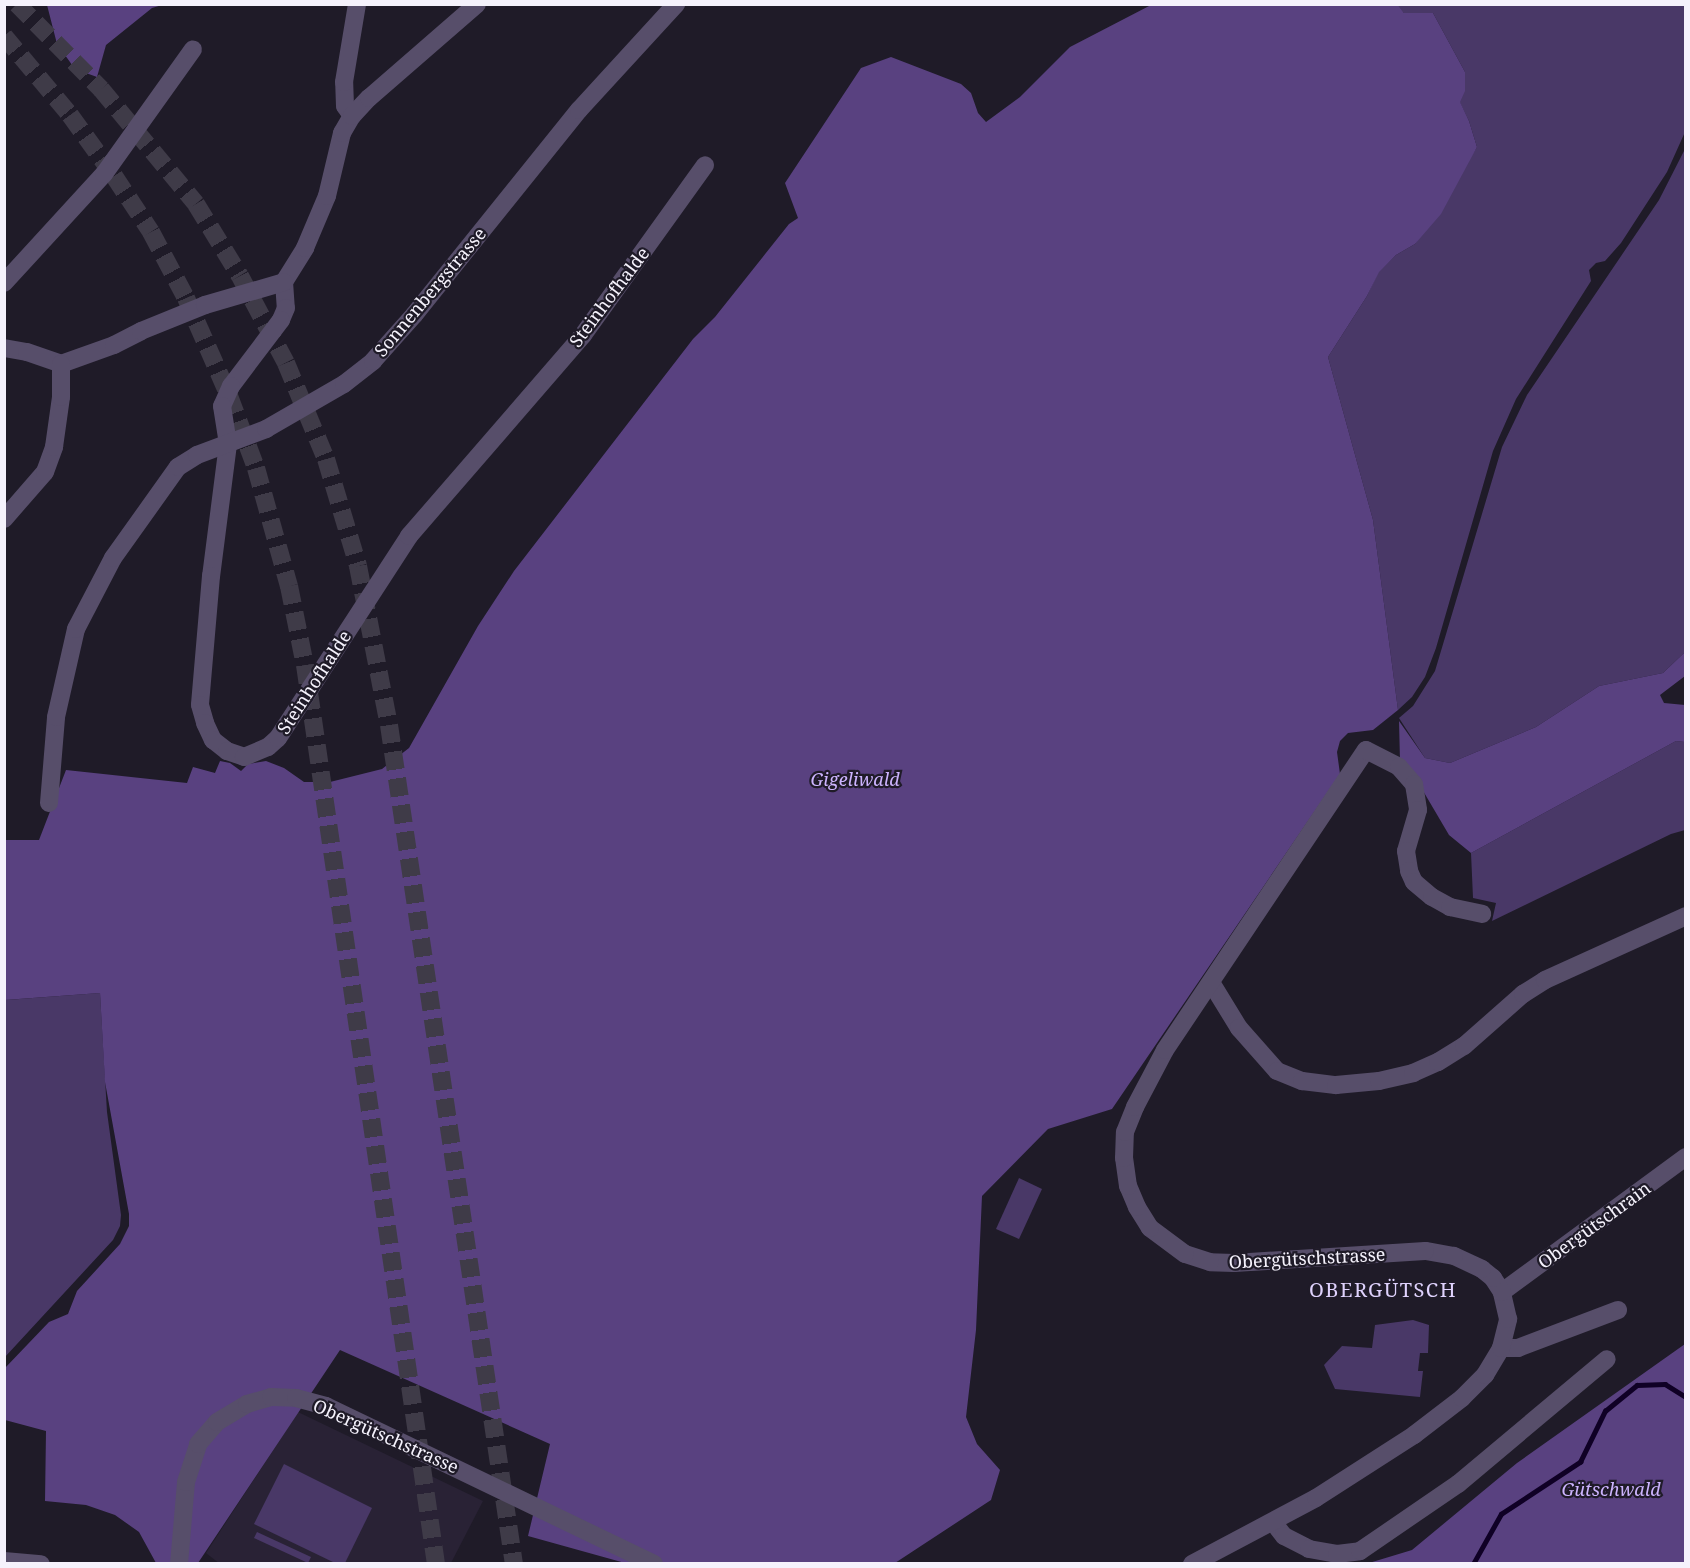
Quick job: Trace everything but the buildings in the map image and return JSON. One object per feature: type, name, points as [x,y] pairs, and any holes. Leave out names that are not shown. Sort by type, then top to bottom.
[{"type":"street","points":[[352,116],[345,106],[344,82],[357,4]]},
{"type":"street","points":[[49,803],[56,717],[76,629],[112,558],[178,467],[197,455],[228,444],[222,406],[225,396],[281,320],[286,308],[284,282],[310,238],[327,196],[342,133],[352,116],[369,98],[477,4]]},
{"type":"street","name":"Sonnenbergstrasse","points":[[228,444],[266,429],[344,384],[373,362],[414,315],[579,111],[676,4]]},
{"type":"street","points":[[4,284],[104,174],[193,49]]},
{"type":"street","name":"Steinhofhalde","points":[[228,444],[211,576],[200,705],[213,740],[227,751],[244,757],[268,747],[278,738],[409,536],[583,335],[705,165]]},
{"type":"street","points":[[4,348],[27,352],[61,364],[114,345],[141,331],[205,305],[284,282]]},
{"type":"street","points":[[4,519],[45,472],[54,447],[61,398],[61,364]]},
{"type":"street","name":"Obergütschstrasse","points":[[1482,914],[1450,907],[1432,897],[1414,882],[1409,870],[1406,851],[1418,810],[1414,784],[1399,767],[1366,750],[1212,984],[1165,1050],[1125,1132],[1124,1158],[1128,1186],[1137,1208],[1150,1228],[1185,1254],[1210,1262],[1269,1262],[1425,1251],[1454,1256],[1482,1269],[1502,1292]]},
{"type":"street","points":[[1212,984],[1239,1028],[1277,1071],[1302,1081],[1336,1085],[1379,1081],[1413,1073],[1437,1062],[1464,1046],[1523,994],[1545,980],[1686,916]]},
{"type":"street","name":"Obergütschrain","points":[[1502,1292],[1686,1157]]},
{"type":"street","points":[[1192,1563],[1273,1522],[1351,1477],[1414,1435],[1474,1387],[1485,1375],[1501,1348],[1508,1319],[1502,1292]]},
{"type":"street","points":[[1501,1348],[1518,1348],[1618,1310]]},
{"type":"street","points":[[1273,1522],[1284,1536],[1310,1549],[1337,1554],[1360,1551],[1458,1484],[1607,1359]]},
{"type":"street","name":"Obergütschstrasse","points":[[179,1563],[186,1482],[198,1444],[217,1422],[247,1404],[271,1397],[296,1398],[326,1406],[654,1563]]},
{"type":"street","points":[[4,1561],[41,1563]]},
{"type":"shaded area","points":[[1397,5],[1685,5],[1685,132],[1667,172],[1621,243],[1605,261],[1596,263],[1589,270],[1591,281],[1516,399],[1493,451],[1436,648],[1425,677],[1412,697],[1398,710],[1373,520],[1328,357],[1367,296],[1378,272],[1396,255],[1415,244],[1477,147],[1469,121],[1459,101],[1465,72],[1433,13],[1404,13]]},
{"type":"shaded area","points":[[1685,149],[1685,652],[1663,673],[1599,686],[1536,727],[1450,763],[1425,758],[1399,718],[1413,706],[1435,671],[1502,447],[1527,395],[1659,200]]},
{"type":"shaded area","points":[[1676,741],[1685,742],[1685,830],[1671,834],[1492,921],[1496,903],[1473,898],[1471,853]]},
{"type":"shaded area","points":[[4,993],[6,1000],[100,993],[107,1112],[121,1215],[120,1226],[113,1240],[5,1357]]},
{"type":"shaded area","points":[[1019,1178],[1042,1189],[1019,1239],[996,1229]]},
{"type":"shaded area","points":[[1413,1320],[1429,1325],[1428,1353],[1420,1353],[1418,1371],[1423,1371],[1420,1397],[1335,1389],[1324,1365],[1342,1346],[1372,1348],[1375,1325]]},
{"type":"shaded area","points":[[298,1412],[483,1501],[451,1563],[220,1564],[206,1553]]},
{"type":"shaded area","points":[[284,1464],[372,1508],[345,1563],[335,1563],[254,1524]]},
{"type":"shaded area","points":[[257,1532],[311,1557],[308,1563],[254,1538]]},
{"type":"green space","points":[[47,4],[162,5],[152,8],[106,45],[97,77],[75,69],[57,44]]},
{"type":"green space","name":"Gigeliwald","points":[[1397,4],[1404,13],[1433,13],[1465,72],[1465,91],[1460,102],[1477,147],[1441,214],[1415,244],[1396,255],[1379,272],[1367,296],[1328,357],[1373,520],[1398,710],[1373,730],[1348,733],[1340,741],[1337,752],[1340,774],[1112,1109],[1048,1129],[982,1196],[976,1330],[966,1417],[977,1444],[1000,1470],[991,1500],[895,1563],[625,1563],[528,1536],[550,1444],[340,1350],[198,1563],[156,1563],[139,1532],[115,1515],[86,1505],[45,1501],[46,1431],[5,1420],[5,1368],[49,1322],[68,1314],[77,1291],[120,1244],[129,1226],[129,1214],[105,1082],[100,993],[5,1000],[4,840],[39,840],[66,770],[187,783],[193,767],[215,773],[220,761],[230,763],[241,771],[248,764],[266,761],[284,768],[304,782],[330,782],[382,769],[409,748],[478,626],[514,571],[693,339],[715,317],[789,224],[798,218],[785,183],[861,68],[891,57],[961,84],[971,93],[978,113],[986,122],[1020,97],[1070,47],[1151,5]]},
{"type":"green space","points":[[1685,652],[1685,676],[1660,695],[1664,703],[1685,705],[1685,742],[1676,741],[1471,853],[1449,835],[1419,784],[1400,761],[1399,721],[1425,758],[1450,763],[1536,727],[1599,686],[1663,673]]},
{"type":"green space","name":"Gütschwald","points":[[1685,1344],[1685,1563],[1369,1563],[1412,1550],[1517,1463]]},
{"type":"waterway","points":[[1473,1564],[1501,1514],[1580,1462],[1605,1411],[1637,1385],[1665,1384],[1686,1397]]},
{"type":"tunnel","points":[[17,4],[101,89],[196,204],[240,276],[286,363],[326,459],[358,566],[389,725],[514,1564]]},
{"type":"tunnel","points":[[4,36],[70,115],[151,232],[186,298],[229,396],[256,468],[289,586],[305,665],[436,1564]]},
{"type":"district","name":"OBERGÜTSCH","points":[[1383,1289]]}]
